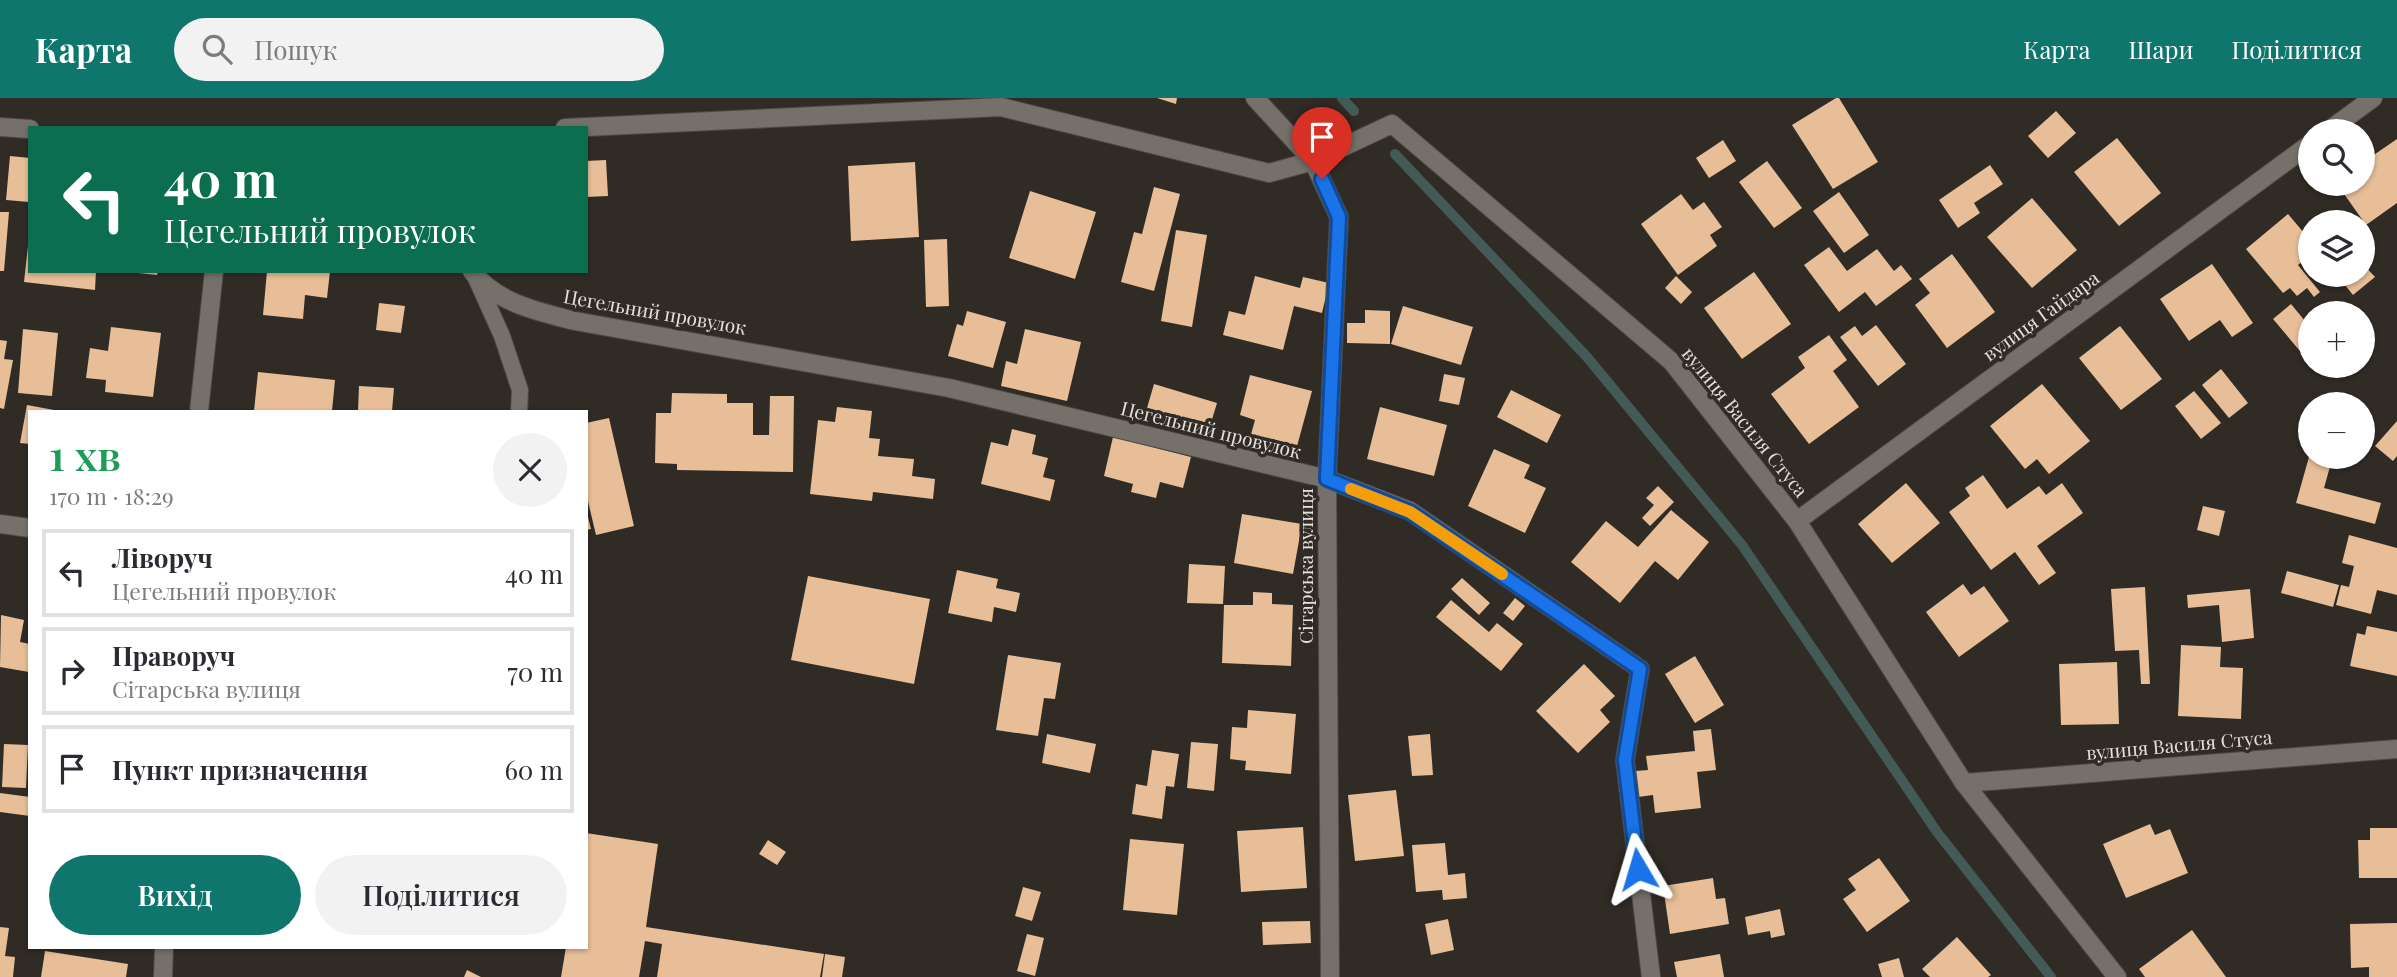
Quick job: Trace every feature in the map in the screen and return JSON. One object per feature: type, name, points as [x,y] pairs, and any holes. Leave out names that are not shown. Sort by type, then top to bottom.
[{"type":"street","points":[[1255,98],[1313,160]]},
{"type":"street","points":[[2344,119],[2373,98]]},
{"type":"street","name":"вулиця Василя Стуса","points":[[588,127],[1001,107],[1269,173],[1313,160],[1392,124],[1672,362],[1797,521],[1964,783],[2117,977]]},
{"type":"street","points":[[0,127],[28,129]]},
{"type":"street","name":"вулиця Гайдара","points":[[1797,521],[2298,153]]},
{"type":"street","name":"Сітарська вулиця","points":[[1313,160],[1339,217],[1327,479],[1330,977]]},
{"type":"street","points":[[199,410],[214,273]]},
{"type":"street","name":"Цегельний провулок","points":[[473,273],[498,293],[528,310],[575,321],[950,388],[1327,479],[1410,512],[1640,669],[1625,760],[1651,977]]},
{"type":"street","points":[[0,524],[28,528]]},
{"type":"street","name":"вулиця Василя Стуса","points":[[1964,783],[2397,749]]},
{"type":"street","points":[[163,977],[164,949]]},
{"type":"lane","points":[[473,273],[502,337],[520,390],[519,410]]},
{"type":"building","points":[[1157,98],[1177,98],[1176,104]]},
{"type":"building","points":[[1839,98],[1878,162],[1833,189],[1792,125]]},
{"type":"building","points":[[2056,111],[2076,133],[2048,158],[2028,136]]},
{"type":"building","points":[[2117,138],[2161,193],[2119,226],[2074,172]]},
{"type":"building","points":[[2397,139],[2397,203],[2375,219],[2375,210],[2355,210],[2345,196],[2375,196],[2375,154]]},
{"type":"building","points":[[1723,140],[1736,161],[1709,178],[1696,158]]},
{"type":"building","points":[[10,156],[28,158],[28,202],[6,200]]},
{"type":"building","points":[[606,160],[608,196],[588,197],[588,161]]},
{"type":"building","points":[[1767,161],[1802,208],[1774,228],[1739,182]]},
{"type":"building","points":[[915,162],[919,237],[851,241],[848,166]]},
{"type":"building","points":[[1990,165],[2003,184],[1974,203],[1980,213],[1958,228],[1939,200]]},
{"type":"building","points":[[1154,187],[1180,194],[1154,291],[1121,282],[1134,232],[1142,234]]},
{"type":"building","points":[[1030,191],[1096,212],[1075,279],[1009,258]]},
{"type":"building","points":[[1839,192],[1869,235],[1844,253],[1813,211]]},
{"type":"building","points":[[1681,194],[1693,210],[1704,202],[1722,227],[1710,235],[1717,246],[1678,275],[1641,224]]},
{"type":"building","points":[[2032,198],[2077,250],[2032,288],[1987,237]]},
{"type":"building","points":[[0,212],[9,212],[4,271],[0,271]]},
{"type":"building","points":[[2288,214],[2298,226],[2298,287],[2316,287],[2320,292],[2314,297],[2307,288],[2297,296],[2290,288],[2283,293],[2246,249]]},
{"type":"building","points":[[1176,230],[1207,235],[1192,327],[1161,321]]},
{"type":"building","points":[[947,239],[949,306],[926,307],[924,240]]},
{"type":"building","points":[[28,246],[28,273],[96,273],[95,290],[24,282]]},
{"type":"building","points":[[1829,247],[1847,271],[1877,249],[1894,271],[1901,265],[1912,279],[1876,306],[1865,292],[1839,312],[1804,265]]},
{"type":"building","points":[[1952,254],[1995,312],[1947,348],[1915,305],[1930,293],[1919,279]]},
{"type":"building","points":[[2212,264],[2253,323],[2232,337],[2220,320],[2189,341],[2160,299]]},
{"type":"building","points":[[1754,272],[1791,324],[1742,359],[1704,308]]},
{"type":"building","points":[[267,273],[330,273],[327,298],[305,295],[303,319],[263,315]]},
{"type":"building","points":[[1255,276],[1300,288],[1303,277],[1329,283],[1322,313],[1294,306],[1283,350],[1223,335],[1229,311],[1245,315]]},
{"type":"building","points":[[1676,276],[1692,292],[1681,304],[1665,288]]},
{"type":"building","points":[[2347,287],[2363,287],[2353,295]]},
{"type":"building","points":[[379,303],[405,306],[401,333],[376,330]]},
{"type":"building","points":[[2291,304],[2298,312],[2298,349],[2273,319]]},
{"type":"building","points":[[1403,306],[1473,327],[1461,365],[1391,344]]},
{"type":"building","points":[[1365,310],[1390,311],[1390,344],[1347,343],[1347,323],[1365,323]]},
{"type":"building","points":[[967,311],[1006,322],[993,368],[948,356],[957,324],[963,326]]},
{"type":"building","points":[[1876,325],[1906,364],[1878,386],[1840,337],[1855,326],[1862,336]]},
{"type":"building","points":[[2120,326],[2162,379],[2121,410],[2079,358]]},
{"type":"building","points":[[111,327],[161,333],[153,397],[105,392],[106,380],[86,378],[90,348],[108,351]]},
{"type":"building","points":[[23,329],[58,333],[52,396],[18,393]]},
{"type":"building","points":[[1025,329],[1081,342],[1067,401],[1001,386],[1006,361],[1017,364]]},
{"type":"building","points":[[1829,335],[1847,360],[1833,371],[1859,407],[1809,444],[1771,394],[1805,368],[1798,357]]},
{"type":"building","points":[[0,340],[7,341],[4,359],[13,360],[4,409],[0,408]]},
{"type":"building","points":[[2221,369],[2248,403],[2229,418],[2202,385]]},
{"type":"building","points":[[258,372],[335,380],[332,410],[254,410]]},
{"type":"building","points":[[1444,374],[1465,378],[1459,405],[1439,401]]},
{"type":"building","points":[[1250,375],[1312,391],[1296,450],[1250,438],[1255,420],[1240,415]]},
{"type":"building","points":[[1154,384],[1217,403],[1210,426],[1147,408]]},
{"type":"building","points":[[2042,384],[2090,441],[2049,474],[2037,459],[2025,469],[1990,426]]},
{"type":"building","points":[[359,386],[394,388],[392,410],[358,410]]},
{"type":"building","points":[[1511,390],[1561,415],[1547,443],[1497,417]]},
{"type":"building","points":[[2194,391],[2221,423],[2201,439],[2175,406]]},
{"type":"building","points":[[672,393],[727,394],[727,403],[753,403],[753,435],[769,435],[770,396],[794,396],[793,472],[677,470],[677,464],[655,463],[656,413],[671,413]]},
{"type":"building","points":[[27,405],[54,410],[28,410],[28,444],[20,443]]},
{"type":"building","points":[[837,407],[872,411],[869,438],[880,439],[878,456],[914,459],[912,476],[935,479],[933,499],[873,492],[872,501],[810,494],[818,420],[835,422]]},
{"type":"building","points":[[1380,407],[1447,425],[1434,476],[1367,459]]},
{"type":"building","points":[[609,418],[634,526],[596,535],[588,501],[588,423]]},
{"type":"building","points":[[2397,421],[2397,456],[2393,461],[2375,446]]},
{"type":"building","points":[[1012,429],[1036,435],[1032,454],[1048,458],[1043,477],[1055,480],[1050,501],[981,484],[991,442],[1008,446]]},
{"type":"building","points":[[1113,437],[1191,457],[1183,488],[1160,482],[1156,498],[1131,492],[1133,484],[1104,476]]},
{"type":"building","points":[[1494,449],[1530,465],[1524,478],[1546,488],[1525,533],[1468,506]]},
{"type":"building","points":[[2306,469],[2329,469],[2324,488],[2381,503],[2375,524],[2296,503]]},
{"type":"building","points":[[1983,475],[2007,509],[2039,486],[2046,495],[2062,483],[2083,513],[2037,546],[2056,573],[2039,585],[2015,552],[1991,570],[1949,512],[1970,496],[1965,488]]},
{"type":"building","points":[[1906,483],[1940,523],[1892,563],[1858,524]]},
{"type":"building","points":[[1658,486],[1674,502],[1650,526],[1642,518],[1654,505],[1646,498]]},
{"type":"building","points":[[2203,506],[2225,511],[2219,536],[2197,530]]},
{"type":"building","points":[[1671,510],[1709,542],[1678,580],[1655,561],[1620,603],[1571,562],[1606,521],[1638,547]]},
{"type":"building","points":[[1242,514],[1302,524],[1293,574],[1234,563]]},
{"type":"building","points":[[2349,535],[2397,548],[2397,595],[2377,590],[2371,614],[2336,605],[2341,585],[2349,587],[2354,566],[2342,563]]},
{"type":"building","points":[[1189,564],[1225,566],[1223,604],[1187,603]]},
{"type":"building","points":[[957,570],[998,579],[996,588],[1020,593],[1016,612],[994,607],[992,622],[948,613]]},
{"type":"building","points":[[2287,571],[2339,585],[2333,607],[2281,593]]},
{"type":"building","points":[[808,576],[930,599],[914,684],[791,660]]},
{"type":"building","points":[[1462,578],[1490,603],[1479,615],[1451,589]]},
{"type":"building","points":[[1963,584],[1971,595],[1984,586],[2009,621],[1959,657],[1926,612]]},
{"type":"building","points":[[2145,587],[2150,684],[2141,684],[2139,650],[2115,651],[2111,589]]},
{"type":"building","points":[[2250,589],[2254,638],[2222,642],[2219,605],[2188,608],[2187,595]]},
{"type":"building","points":[[1253,592],[1272,593],[1272,604],[1293,605],[1291,666],[1222,663],[1224,605],[1253,605]]},
{"type":"building","points":[[1515,598],[1525,606],[1513,621],[1503,613]]},
{"type":"building","points":[[1451,600],[1489,632],[1497,623],[1523,644],[1501,671],[1436,617]]},
{"type":"building","points":[[1,615],[24,620],[20,642],[28,644],[28,672],[0,667]]},
{"type":"building","points":[[2367,626],[2397,632],[2397,676],[2350,666],[2357,633],[2365,635]]},
{"type":"building","points":[[2181,645],[2221,647],[2220,667],[2243,668],[2241,719],[2178,716]]},
{"type":"building","points":[[1008,655],[1061,663],[1055,699],[1044,698],[1038,736],[996,730]]},
{"type":"building","points":[[1695,656],[1724,705],[1695,723],[1665,674]]},
{"type":"building","points":[[2117,662],[2119,724],[2061,725],[2059,664]]},
{"type":"building","points":[[1584,664],[1615,696],[1600,710],[1610,722],[1578,753],[1536,711]]},
{"type":"building","points":[[1248,710],[1296,714],[1291,774],[1245,770],[1246,761],[1230,759],[1232,727],[1247,728]]},
{"type":"building","points":[[1711,729],[1716,770],[1697,772],[1701,808],[1655,813],[1653,795],[1638,797],[1635,771],[1648,770],[1646,756],[1695,751],[1693,731]]},
{"type":"building","points":[[1047,734],[1096,744],[1090,773],[1042,763]]},
{"type":"building","points":[[1430,734],[1433,775],[1412,776],[1408,736]]},
{"type":"building","points":[[1191,742],[1218,744],[1214,791],[1187,788]]},
{"type":"building","points":[[4,744],[28,745],[26,788],[2,787]]},
{"type":"building","points":[[1152,750],[1179,754],[1174,787],[1166,786],[1162,819],[1132,814],[1136,784],[1147,786]]},
{"type":"building","points":[[1396,790],[1404,856],[1355,861],[1348,795]]},
{"type":"building","points":[[0,793],[28,797],[28,816],[0,812]]},
{"type":"building","points":[[2150,824],[2155,835],[2170,829],[2188,873],[2126,898],[2103,844]]},
{"type":"building","points":[[1303,827],[1307,888],[1241,892],[1237,831]]},
{"type":"building","points":[[2370,828],[2397,828],[2397,878],[2359,878],[2358,840],[2370,840]]},
{"type":"building","points":[[588,833],[658,844],[646,927],[824,954],[820,977],[657,977],[662,944],[645,941],[639,977],[561,977],[566,949],[588,949]]},
{"type":"building","points":[[1130,839],[1184,844],[1177,915],[1123,910]]},
{"type":"building","points":[[768,840],[786,852],[777,865],[759,854]]},
{"type":"building","points":[[1445,843],[1448,875],[1465,873],[1467,898],[1443,900],[1442,890],[1416,892],[1412,845]]},
{"type":"building","points":[[1879,858],[1910,901],[1867,932],[1843,899],[1856,890],[1848,879]]},
{"type":"building","points":[[1713,878],[1716,899],[1725,898],[1729,924],[1670,934],[1663,886]]},
{"type":"building","points":[[1023,887],[1041,892],[1032,921],[1015,916]]},
{"type":"building","points":[[1780,909],[1785,935],[1771,938],[1770,931],[1748,935],[1745,917]]},
{"type":"building","points":[[1448,919],[1454,950],[1431,955],[1425,924]]},
{"type":"building","points":[[1310,921],[1311,943],[1263,945],[1262,922]]},
{"type":"building","points":[[2397,923],[2397,977],[2369,977],[2369,967],[2351,968],[2350,924]]},
{"type":"building","points":[[0,927],[9,928],[5,956],[15,957],[13,977],[0,977]]},
{"type":"building","points":[[2192,930],[2226,977],[2145,977],[2139,969]]},
{"type":"building","points":[[1027,934],[1044,938],[1035,976],[1017,971]]},
{"type":"building","points":[[1957,937],[1991,975],[1930,977],[1922,969]]},
{"type":"building","points":[[45,951],[128,964],[126,977],[41,977]]},
{"type":"building","points":[[825,954],[845,957],[842,977],[822,977]]},
{"type":"building","points":[[1720,954],[1724,977],[1677,977],[1674,962]]},
{"type":"building","points":[[1899,958],[1904,977],[1882,977],[1878,964]]},
{"type":"building","points":[[467,970],[481,977],[464,977]]},
{"type":"waterway","points":[[1342,98],[1354,111]]},
{"type":"waterway","points":[[1395,154],[1587,357],[1742,545],[1937,832],[2051,977]]},
{"type":"slow traffic","points":[[1351,489],[1410,512],[1502,574]]},
{"type":"route","points":[[1322,179],[1339,217],[1327,479],[1410,512],[1640,669],[1625,760],[1638,869]]}]
